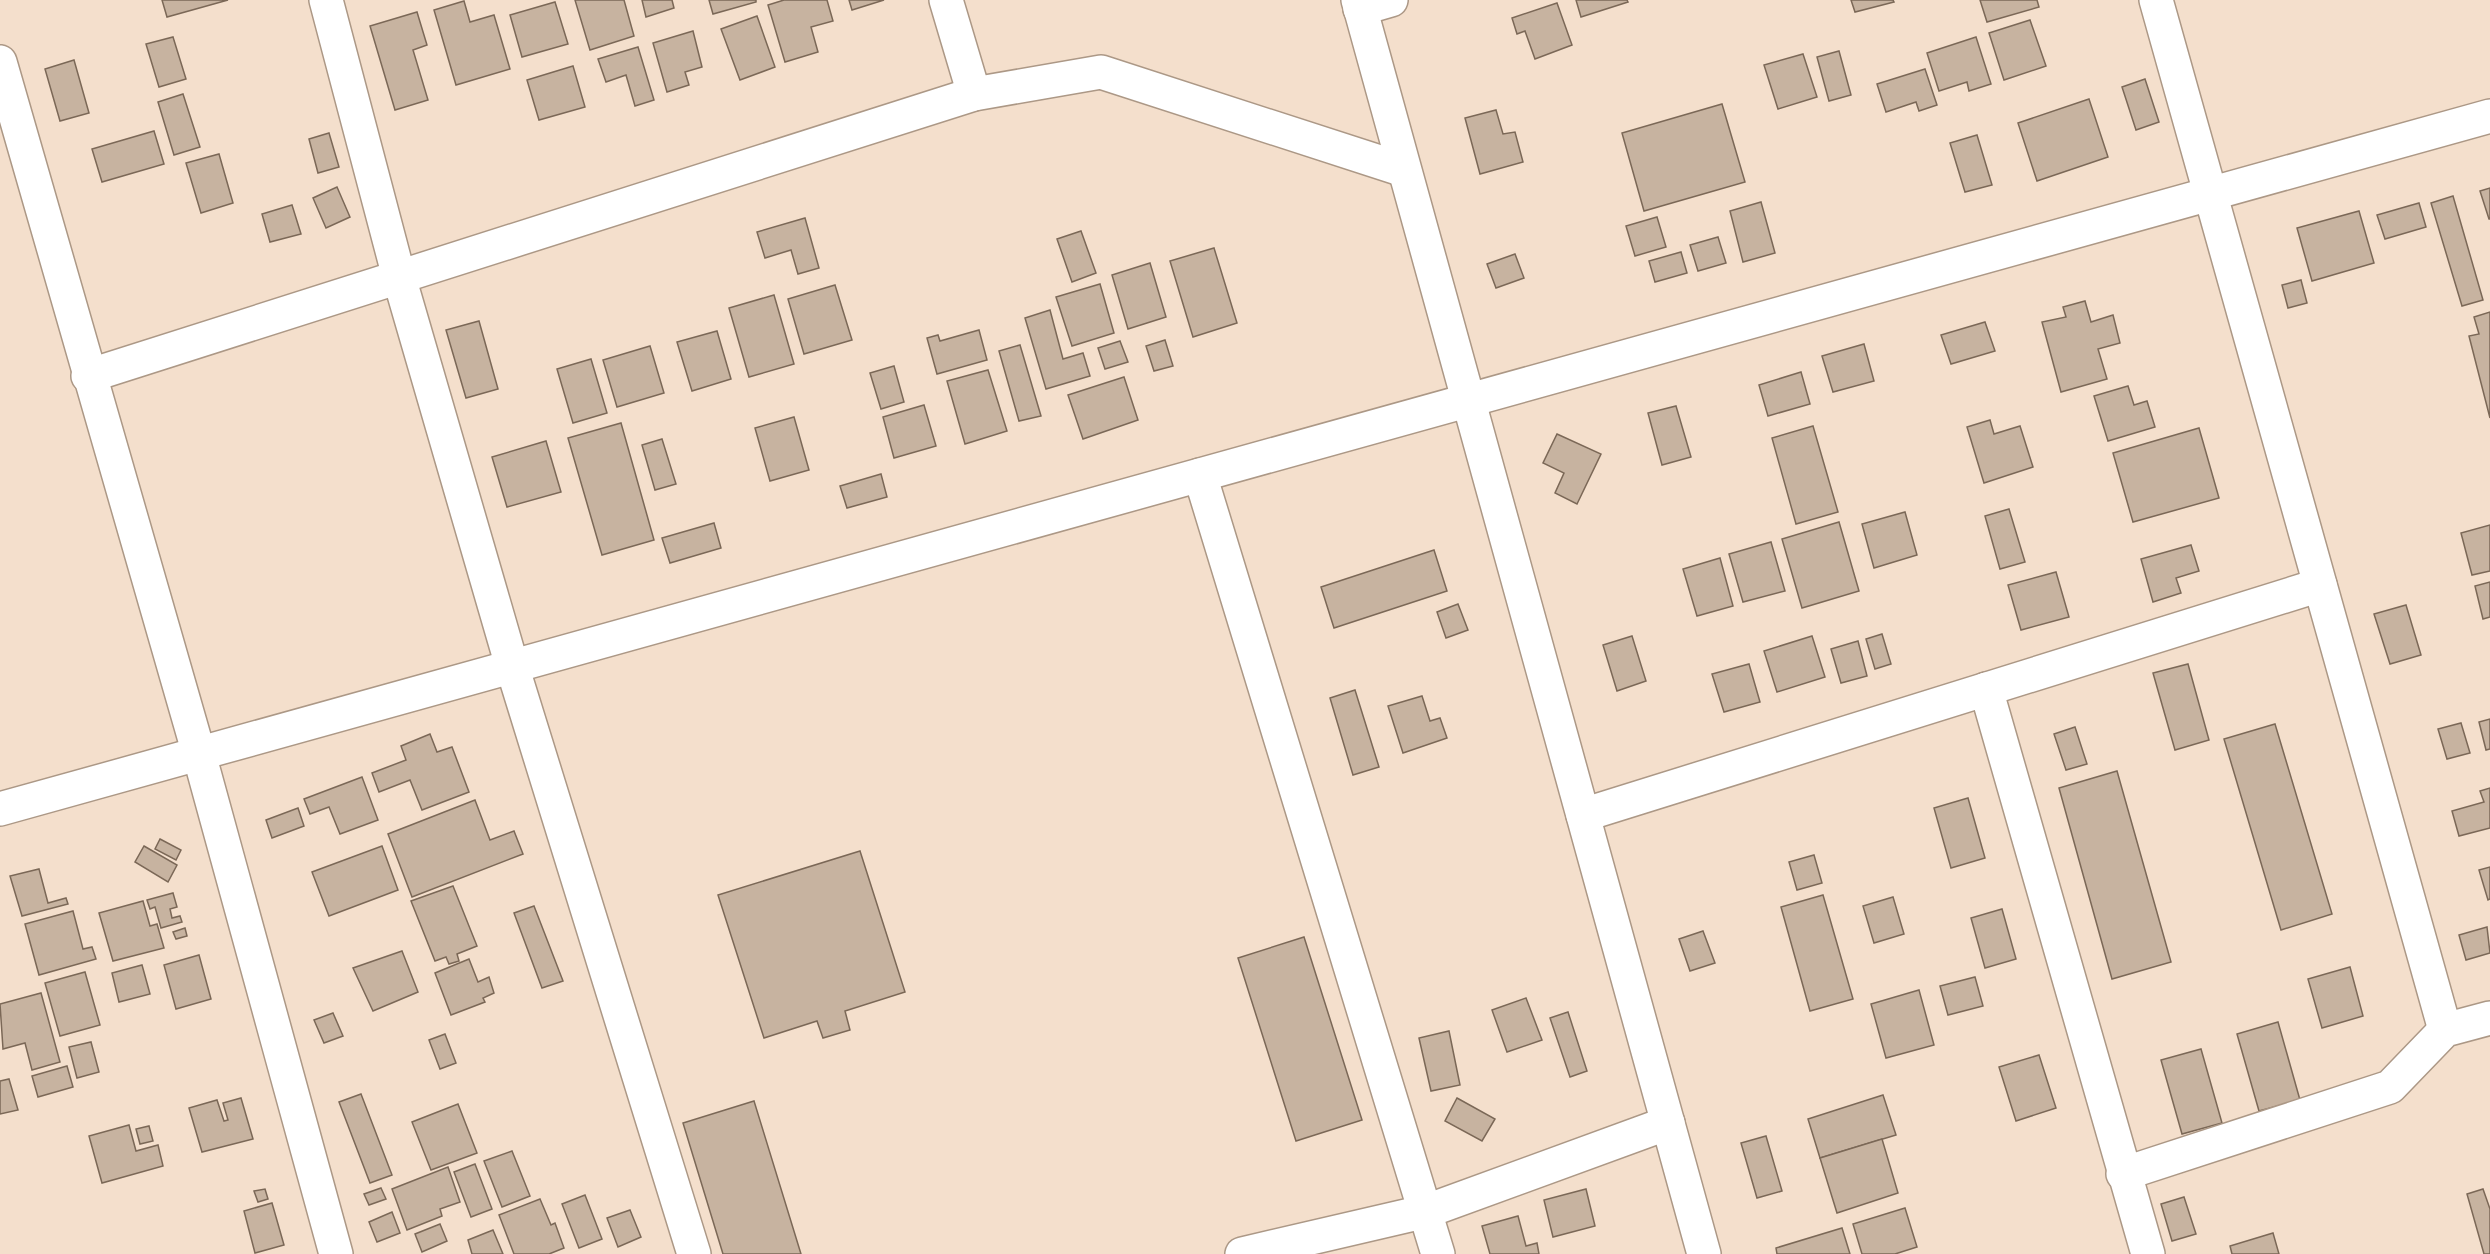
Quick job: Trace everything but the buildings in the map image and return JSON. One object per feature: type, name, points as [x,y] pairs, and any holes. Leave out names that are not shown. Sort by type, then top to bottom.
[{"type":"street","points":[[326,0],[399,277],[512,666],[694,1254]]},
{"type":"street","points":[[946,0],[974,94]]},
{"type":"street","points":[[1391,0],[1359,5],[1704,1254]]},
{"type":"street","points":[[2156,0],[2445,1030]]},
{"type":"street","points":[[0,62],[88,376],[199,754],[336,1254]]},
{"type":"street","points":[[88,376],[974,94],[1101,72],[1404,170]]},
{"type":"street","points":[[0,809],[2490,116]]},
{"type":"street","points":[[1200,475],[1427,1211],[1438,1254]]},
{"type":"street","points":[[1583,815],[2320,585]]},
{"type":"street","points":[[1986,689],[2123,1174],[2148,1254]]},
{"type":"street","points":[[2123,1174],[2390,1087],[2445,1030],[2490,1018]]},
{"type":"street","points":[[1242,1254],[1427,1211],[1668,1123]]}]
